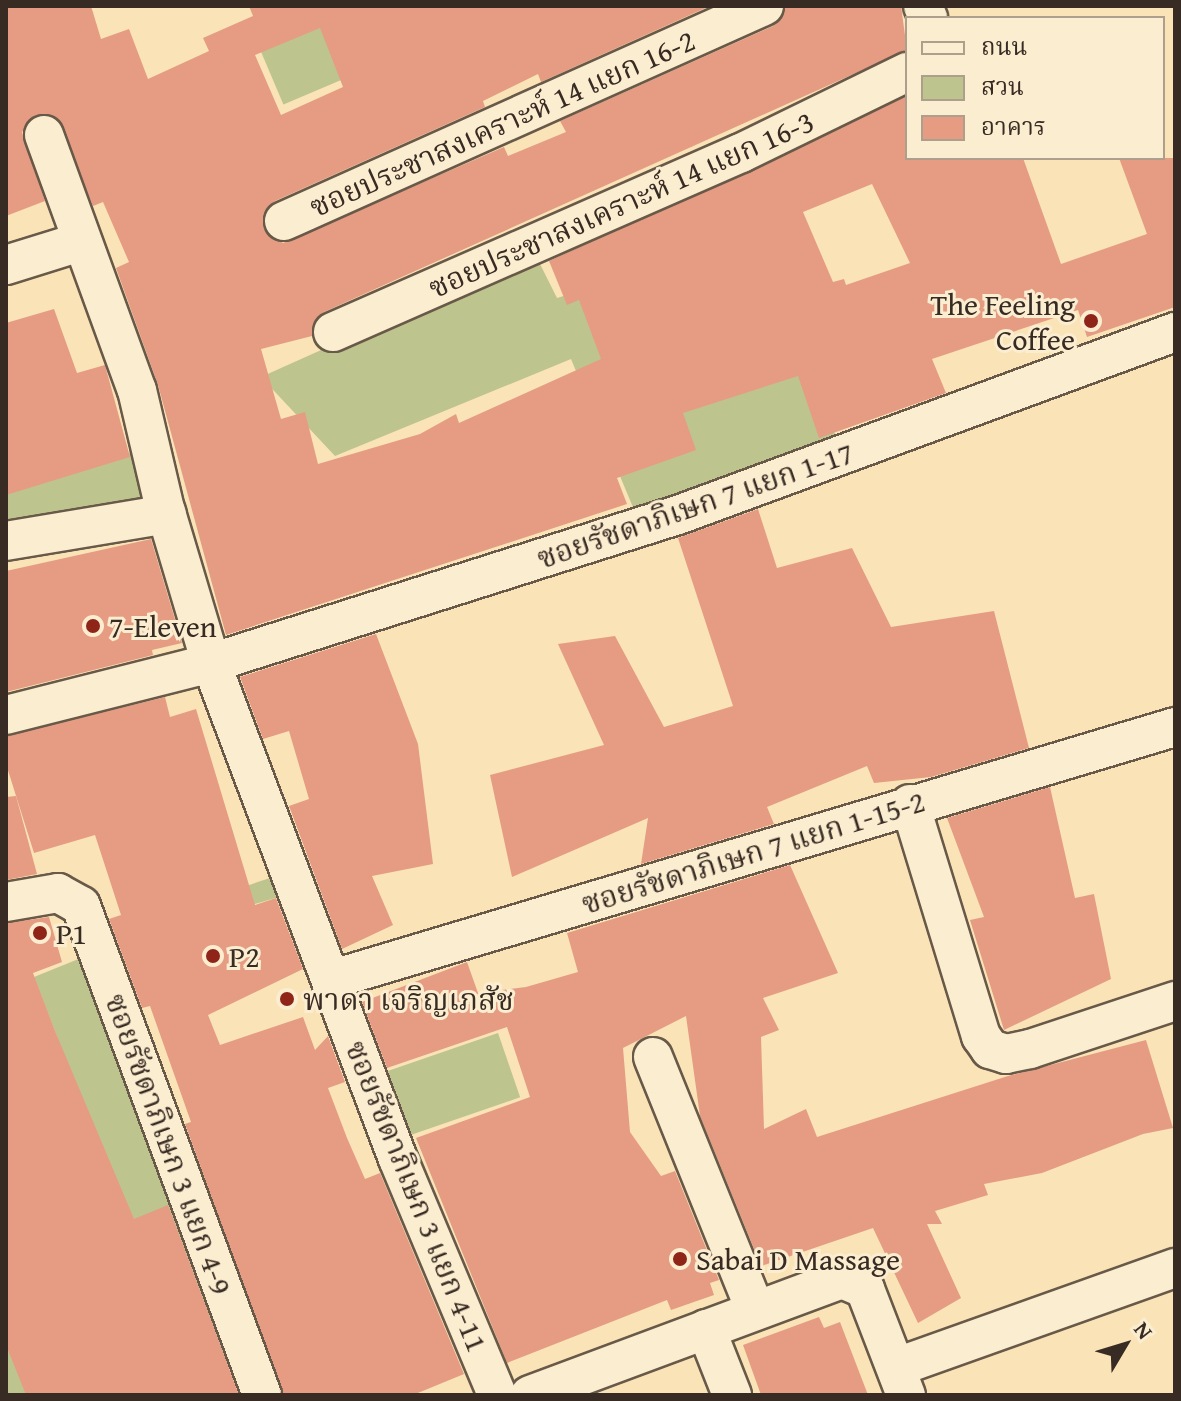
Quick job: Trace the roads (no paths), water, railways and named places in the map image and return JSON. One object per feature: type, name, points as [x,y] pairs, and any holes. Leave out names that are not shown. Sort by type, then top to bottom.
[{"type":"street","name":"ซอยประชาสงเคราะห์ 14 แยก 16-2","points":[[284,221],[764,6]]},
{"type":"street","name":"ซอยประชาสงเคราะห์ 14 แยก 16-3","points":[[333,332],[741,153],[905,73]]},
{"type":"street","name":"ซอยรัชดาภิเษก 3 แยก 4-11","points":[[44,135],[80,242],[137,390],[167,514],[211,663],[333,979],[398,1159],[497,1395]]},
{"type":"street","points":[[6,265],[80,242]]},
{"type":"street","name":"ซอยรัชดาภิเษก 7 แยก 1-17","points":[[6,715],[211,663],[678,515],[1175,332]]},
{"type":"street","points":[[6,541],[167,514]]},
{"type":"street","name":"ซอยรัชดาภิเษก 7 แยก 1-15-2","points":[[333,979],[1175,727]]},
{"type":"street","points":[[910,804],[981,1036],[990,1049],[1006,1054],[1030,1049],[1175,1001]]},
{"type":"street","name":"ซอยรัชดาภิเษก 3 แยก 4-9","points":[[6,902],[45,894],[71,897],[81,906],[262,1395]]},
{"type":"street","points":[[653,1057],[755,1309]]},
{"type":"street","points":[[530,1395],[833,1280],[851,1279],[865,1289],[902,1381],[1175,1268]]},
{"type":"street","points":[[706,1329],[732,1395]]},
{"type":"place","name":"The Feeling Coffee","points":[[1091,321]]},
{"type":"place","name":"7-Eleven","points":[[93,626]]},
{"type":"place","name":"P1","points":[[40,933]]},
{"type":"place","name":"P2","points":[[213,956]]},
{"type":"place","name":"พาดา เจริญเภสัช","points":[[287,999]]},
{"type":"place","name":"Sabai D Massage","points":[[680,1259]]}]
